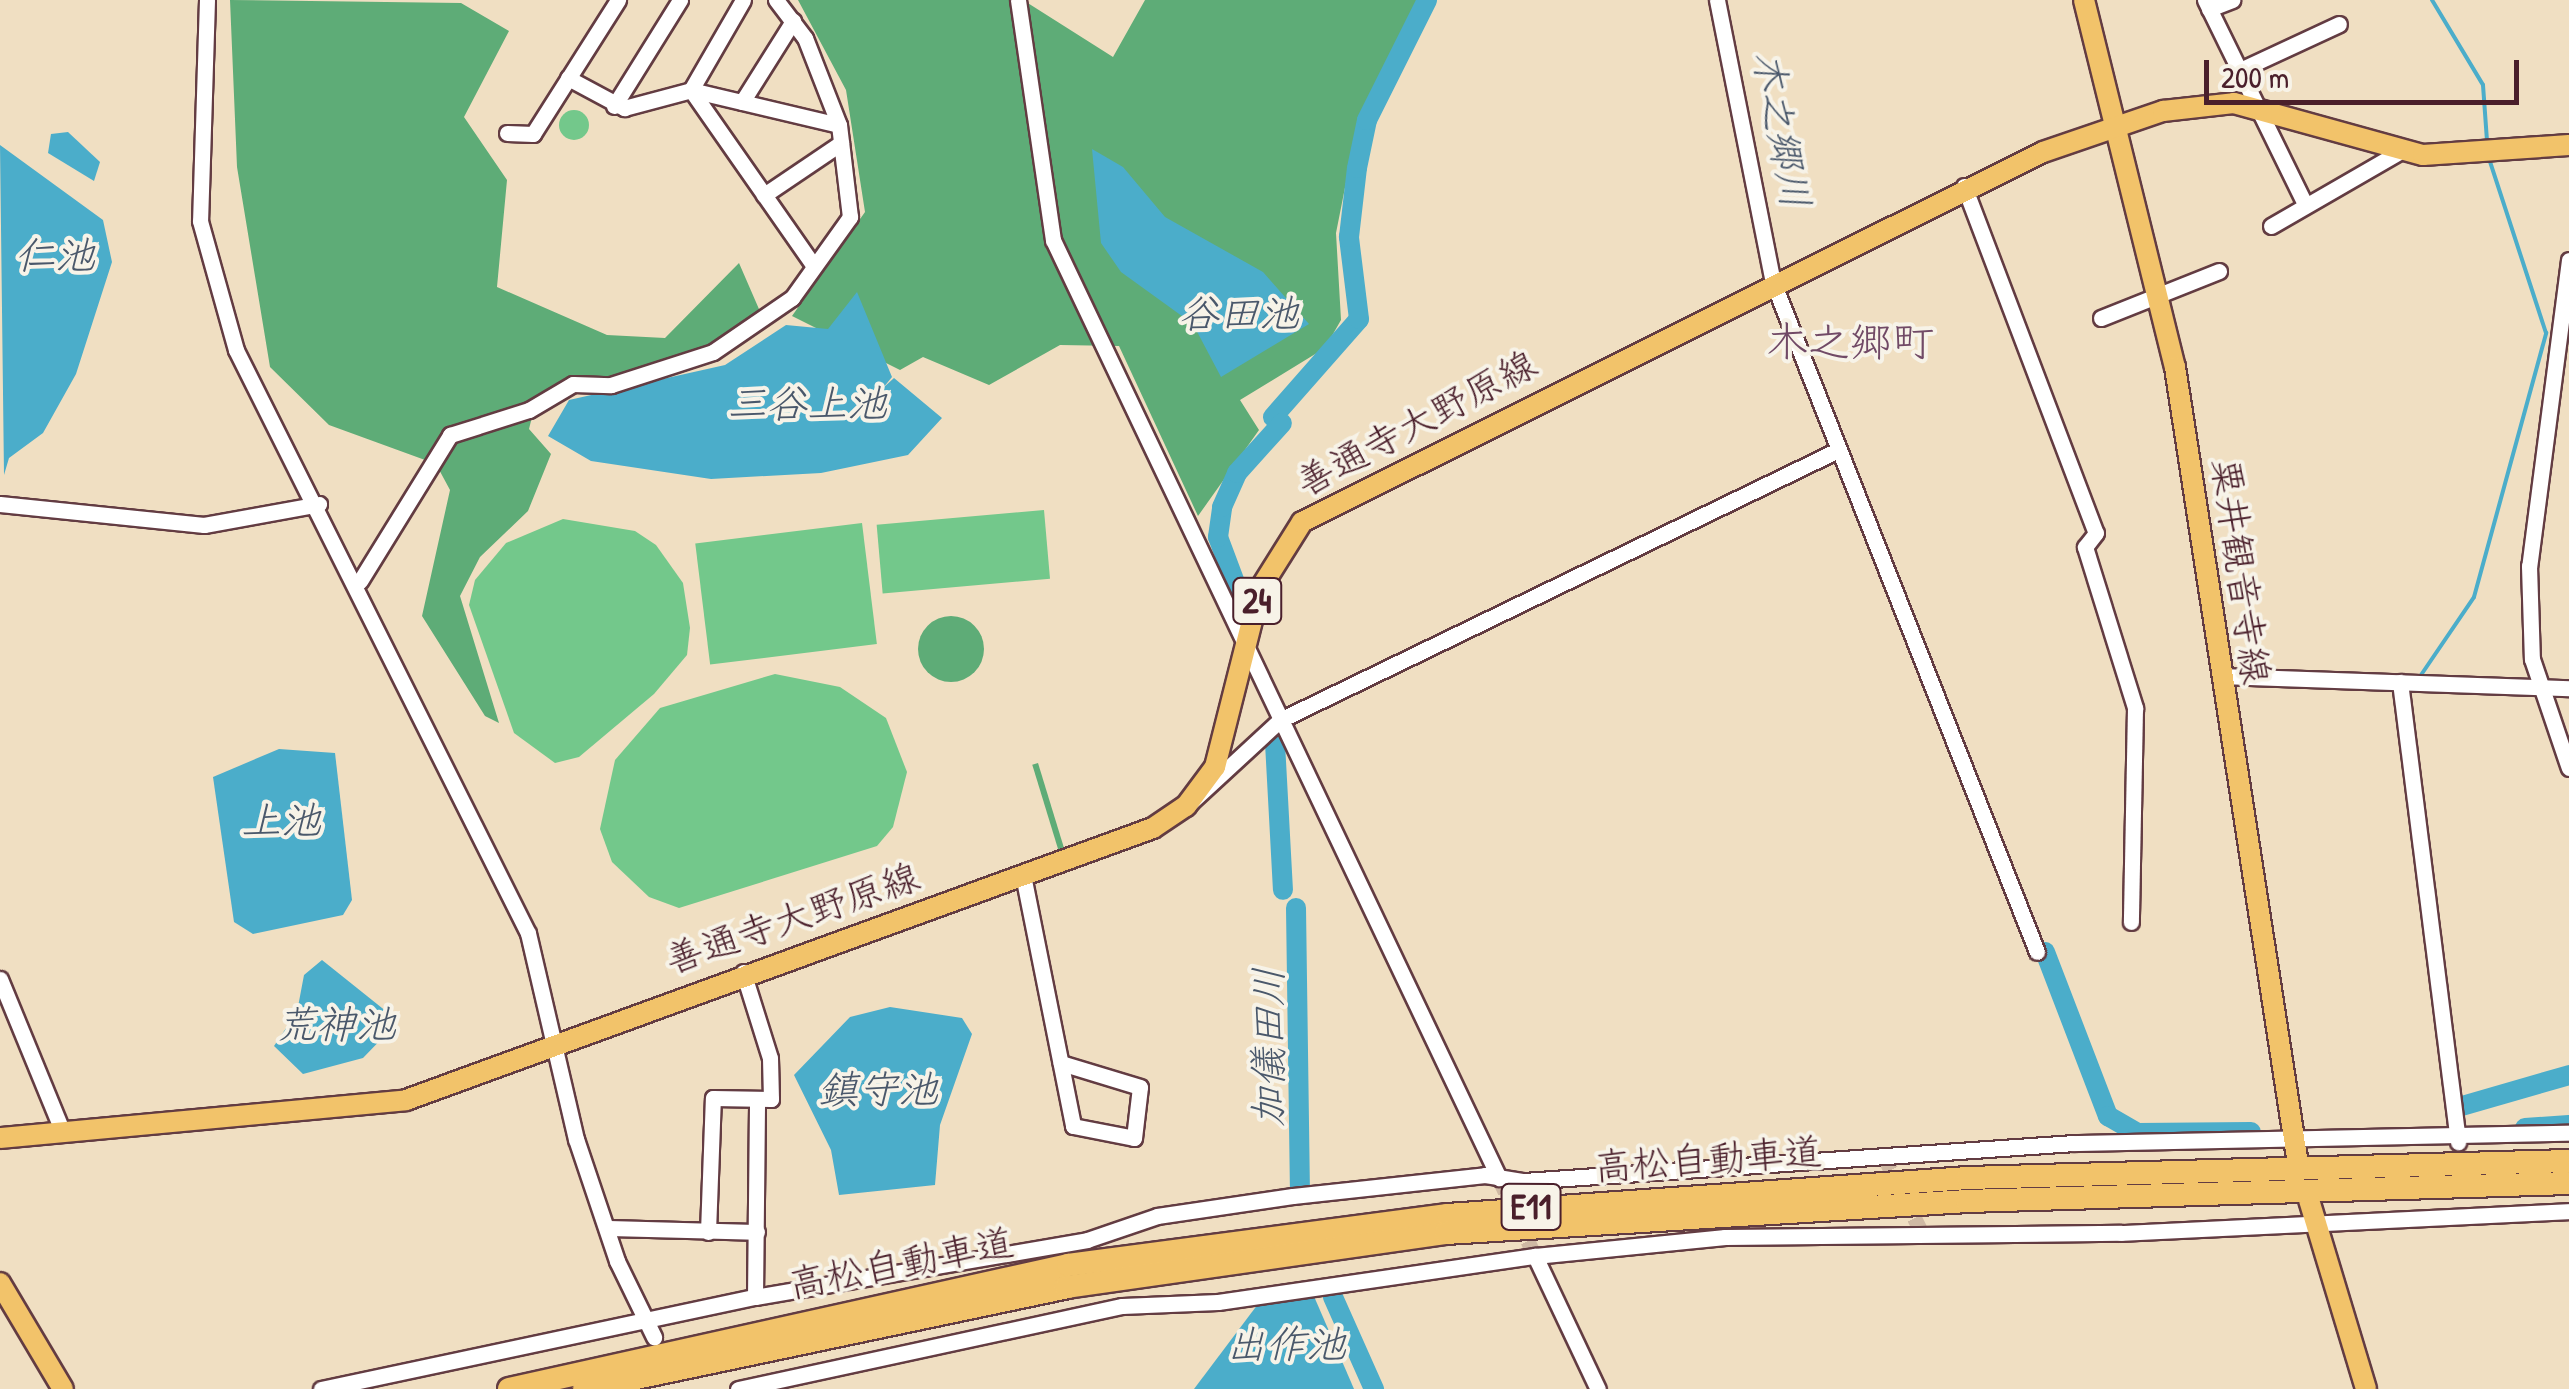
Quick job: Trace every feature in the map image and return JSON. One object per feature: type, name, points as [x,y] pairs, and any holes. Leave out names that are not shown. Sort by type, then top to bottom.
[{"type":"highway","name":"高松自動車道","points":[[509,1389],[1068,1264],[1448,1215],[1968,1178],[2569,1161]]},
{"type":"highway","name":"高松自動車道","points":[[584,1389],[1029,1293],[1446,1234],[1966,1201],[2569,1183]]},
{"type":"main road","name":"粟井観音寺線","points":[[2084,0],[2160,300],[2294,1148]]},
{"type":"main road","name":"善通寺大野原線","points":[[0,1138],[62,1128],[370,1106],[1137,835],[1186,806],[1220,754],[1269,564],[1326,504],[1964,186],[2114,126],[2198,104],[2258,106],[2401,150],[2456,156],[2569,145]]},
{"type":"main road","points":[[2312,1210],[2366,1389]]},
{"type":"main road","points":[[0,1282],[63,1389]]},
{"type":"street","points":[[207,0],[200,221],[236,350],[360,581],[528,933],[606,1228],[652,1329]]},
{"type":"street","points":[[507,133],[533,134],[618,0]]},
{"type":"street","points":[[614,106],[680,0]]},
{"type":"street","points":[[692,90],[743,0]]},
{"type":"street","points":[[360,581],[450,435],[529,410],[573,384],[611,385],[682,364],[768,317],[814,266],[850,217],[839,124],[793,21],[776,0]]},
{"type":"street","points":[[1018,0],[1054,240],[1499,1178]]},
{"type":"street","points":[[1717,0],[1773,282],[2036,952]]},
{"type":"street","points":[[2232,0],[2207,4],[2303,200]]},
{"type":"street","points":[[742,102],[793,21]]},
{"type":"street","points":[[2240,70],[2339,24]]},
{"type":"street","points":[[568,78],[614,106],[692,90],[839,124]]},
{"type":"street","points":[[692,90],[814,266]]},
{"type":"street","points":[[764,196],[841,143]]},
{"type":"street","points":[[2271,226],[2303,200],[2401,150]]},
{"type":"street","points":[[1964,186],[2096,532],[2085,547],[2135,708],[2131,922]]},
{"type":"street","points":[[2569,260],[2529,566],[2541,687],[2569,768]]},
{"type":"street","points":[[2102,318],[2160,300],[2219,272]]},
{"type":"street","points":[[1186,806],[1280,720],[1838,450]]},
{"type":"street","points":[[0,504],[204,525],[319,504]]},
{"type":"street","points":[[2221,676],[2569,688]]},
{"type":"street","points":[[2400,682],[2458,1142]]},
{"type":"street","points":[[1023,875],[1072,1126],[1134,1138],[1140,1087],[1062,1062]]},
{"type":"street","points":[[708,1232],[713,1098],[771,1099],[770,1058],[743,972]]},
{"type":"street","points":[[0,979],[62,1128]]},
{"type":"street","points":[[755,1297],[758,1100]]},
{"type":"street","points":[[322,1389],[652,1329],[755,1297],[1087,1240],[1157,1216],[1499,1178],[2458,1142],[2569,1133]]},
{"type":"street","points":[[738,1389],[988,1325],[1122,1306],[1218,1302],[1535,1256],[1725,1237],[2121,1233],[2312,1210],[2569,1211]]},
{"type":"street","points":[[606,1228],[758,1232]]},
{"type":"street","points":[[1535,1256],[1598,1389]]},
{"type":"green space","points":[[230,0],[461,3],[509,31],[464,117],[507,180],[497,287],[607,335],[665,338],[739,263],[762,316],[686,357],[615,378],[569,379],[535,405],[529,429],[551,454],[528,511],[480,557],[460,596],[499,723],[485,716],[422,616],[450,490],[436,464],[329,425],[270,367],[237,167]]},
{"type":"green space","points":[[798,0],[1023,0],[1113,57],[1145,0],[1421,0],[1358,122],[1336,233],[1341,320],[1325,348],[1240,400],[1259,430],[1198,516],[1119,346],[1060,345],[989,385],[923,357],[900,370],[792,316],[865,212],[846,90]]},
{"type":"green space","points":[[574,110],[588,119],[589,125],[580,139],[574,140],[560,131],[559,125],[568,111]]},
{"type":"green space","points":[[1044,510],[1050,579],[883,593],[877,525]]},
{"type":"green space","points":[[563,519],[635,531],[656,545],[683,583],[690,628],[687,655],[654,694],[579,757],[555,763],[514,733],[469,605],[475,580],[506,543]]},
{"type":"green space","points":[[862,523],[877,644],[710,665],[695,543]]},
{"type":"green space","points":[[951,616],[975,625],[984,649],[975,673],[951,682],[927,673],[918,649],[927,625]]},
{"type":"green space","points":[[775,674],[840,687],[886,718],[907,772],[893,827],[877,846],[679,908],[649,897],[612,862],[600,829],[615,760],[660,708]]},
{"type":"green space","points":[[1038,763],[1064,849],[1059,851],[1032,765]]},
{"type":"water","points":[[68,132],[100,162],[94,181],[48,153],[51,134]]},
{"type":"water","name":"仁池","points":[[0,145],[103,220],[112,262],[76,374],[43,433],[9,458],[4,475]]},
{"type":"water","name":"谷田池","points":[[1092,149],[1123,167],[1165,217],[1263,272],[1309,324],[1221,377],[1193,324],[1121,272],[1101,243]]},
{"type":"water","name":"三谷上池","points":[[857,292],[892,377],[883,388],[894,378],[942,418],[908,455],[821,473],[711,479],[591,461],[548,436],[569,400],[725,365],[786,325],[828,329]]},
{"type":"water","name":"上池","points":[[279,749],[335,753],[352,900],[343,915],[253,934],[234,922],[213,777]]},
{"type":"water","name":"荒神池","points":[[322,960],[387,1012],[392,1028],[363,1058],[303,1074],[274,1046],[297,1012],[304,975]]},
{"type":"water","name":"鎮守池","points":[[890,1007],[962,1018],[972,1034],[940,1125],[935,1185],[839,1195],[831,1150],[794,1075],[850,1017]]},
{"type":"water","name":"出作池","points":[[1313,1294],[1354,1389],[1194,1389],[1261,1300]]},
{"type":"waterway","name":"加儀田川","points":[[1273,417],[1359,319],[1349,237],[1367,120],[1427,0]]},
{"type":"waterway","points":[[2432,0],[2483,85],[2487,141]]},
{"type":"waterway","points":[[2421,675],[2474,597],[2546,333],[2490,162]]},
{"type":"waterway","name":"加儀田川","points":[[1246,612],[1218,537],[1222,507],[1237,473],[1282,423]]},
{"type":"waterway","name":"加儀田川","points":[[1275,743],[1283,890]]},
{"type":"waterway","points":[[2427,845],[2454,1053]]},
{"type":"waterway","name":"加儀田川","points":[[1296,908],[1300,1189]]},
{"type":"waterway","name":"木之郷川","points":[[2045,952],[2108,1116],[2138,1133],[2251,1132]]},
{"type":"waterway","name":"木之郷川","points":[[2455,1108],[2569,1075]]},
{"type":"waterway","name":"木之郷川","points":[[2525,1128],[2569,1125]]},
{"type":"waterway","name":"加儀田川","points":[[1333,1297],[1374,1389]]},
{"type":"tunnel","points":[[1884,1156],[1922,1233]]},
{"type":"tunnel","points":[[1499,1178],[1535,1256]]},
{"type":"district","name":"木之郷町","points":[[1850,341]]}]
